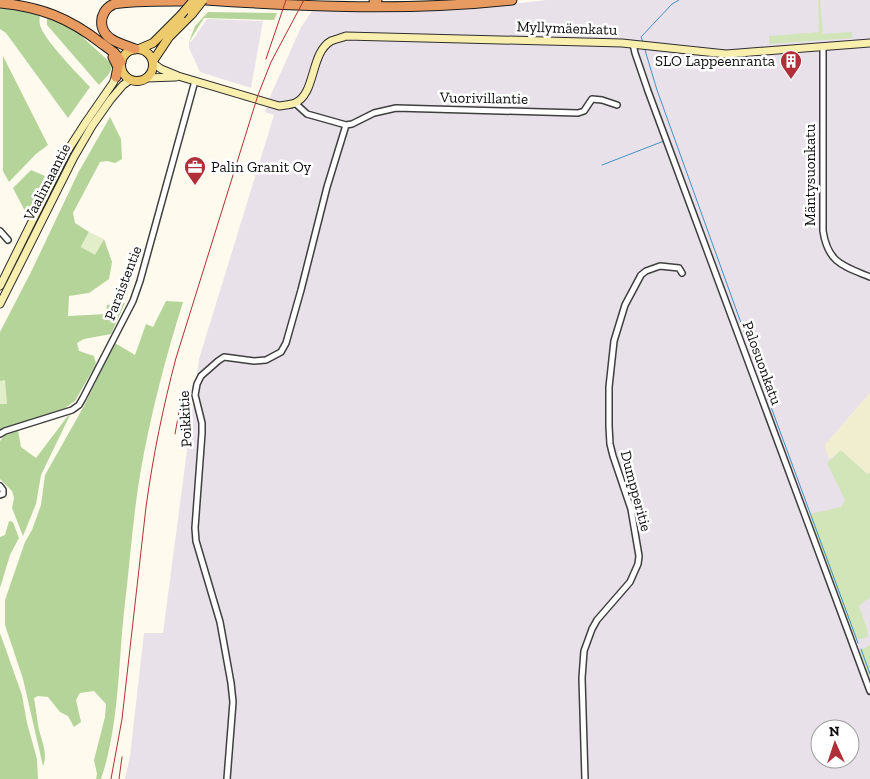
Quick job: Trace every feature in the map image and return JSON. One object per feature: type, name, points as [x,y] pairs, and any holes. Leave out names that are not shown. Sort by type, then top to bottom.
[{"type":"highway","points":[[137,49],[115,41],[104,31],[101,23],[102,17],[104,12],[111,6],[133,0],[222,1]]},
{"type":"highway","points":[[205,0],[354,7],[413,7],[512,0]]},
{"type":"highway","points":[[0,3],[37,9],[64,18],[80,27],[116,54],[121,64]]},
{"type":"highway","points":[[64,18],[112,56],[118,67],[116,77]]},
{"type":"main road","points":[[178,76],[146,78],[137,81],[130,80],[124,75],[121,64],[126,53],[153,43],[194,0]]},
{"type":"main road","points":[[146,78],[152,72],[153,62],[169,37],[205,0]]},
{"type":"main road","name":"Myllymäenkatu","points":[[297,101],[309,85],[316,62],[322,51],[331,41],[346,36],[633,44],[726,54],[870,43]]},
{"type":"main road","points":[[137,49],[149,54],[153,62],[161,69],[178,76],[279,106],[297,101]]},
{"type":"main road","name":"Vaalimaantie","points":[[1,282],[66,153],[116,77],[121,64]]},
{"type":"main road","name":"Vaalimaantie","points":[[0,304],[78,149],[112,99],[123,85],[130,80]]},
{"type":"main road","points":[[1,282],[11,283]]},
{"type":"street","name":"Palosuonkatu","points":[[633,44],[648,91],[870,691]]},
{"type":"street","name":"Mäntysuonkatu","points":[[823,47],[823,231],[825,245],[832,258],[848,268],[870,277]]},
{"type":"street","name":"Paraistentie","points":[[0,434],[5,430],[72,410],[83,398],[133,301],[140,282],[195,81]]},
{"type":"street","name":"Vuorivillantie","points":[[346,125],[374,113],[396,108],[578,113],[584,111],[592,99],[617,105]]},
{"type":"street","points":[[297,101],[307,114],[346,125]]},
{"type":"street","name":"Poikkitie","points":[[227,779],[233,702],[232,683],[220,622],[196,541],[195,528],[202,432],[202,423],[195,395],[197,384],[201,376],[224,358],[254,361],[266,360],[281,352],[294,316],[327,187],[346,125]]},
{"type":"street","points":[[0,231],[8,240]]},
{"type":"street","name":"Dumpperitie","points":[[586,779],[582,678],[584,651],[592,628],[597,620],[630,582],[638,564],[639,556],[631,509],[610,444],[609,390],[614,342],[625,306],[641,276],[646,271],[660,266],[674,266],[682,272]]},
{"type":"street","points":[[0,486],[3,494],[0,495]]},
{"type":"shaded area","points":[[547,0],[870,0],[870,393],[825,445],[830,459],[841,450],[867,474],[870,473],[870,779],[125,779],[130,756],[144,633],[163,633],[199,359],[274,115],[265,112],[269,99],[301,27],[312,11],[428,11]]},
{"type":"shaded area","points":[[207,19],[263,21],[251,88],[200,72],[189,48],[189,42],[192,41]]},
{"type":"shaded area","points":[[870,393],[870,473],[867,474],[841,450],[830,459],[825,445]]},
{"type":"green space","points":[[818,0],[820,0],[823,34],[852,32],[852,38],[769,44],[769,36],[819,32]]},
{"type":"green space","points":[[0,7],[40,13],[40,25],[48,39],[90,87],[68,118],[6,33],[0,29]]},
{"type":"green space","points":[[208,12],[277,13],[274,20],[204,18],[189,42],[195,26]]},
{"type":"green space","points":[[47,16],[77,32],[113,65],[109,74],[99,85],[47,25]]},
{"type":"green space","points":[[3,56],[48,145],[36,154],[9,182],[3,171]]},
{"type":"green space","points":[[110,117],[121,139],[122,159],[115,163],[100,162],[73,213],[75,223],[89,232],[81,247],[95,254],[104,239],[112,262],[109,279],[89,293],[69,296],[68,316],[106,314],[107,305],[125,303],[111,334],[84,339],[77,343],[79,351],[94,356],[96,364],[75,401],[65,408],[0,430],[0,332],[78,173]]},
{"type":"green space","points":[[31,170],[45,176],[27,215],[13,188]]},
{"type":"green space","points":[[89,232],[104,239],[95,255],[81,247]]},
{"type":"green space","points":[[166,301],[183,302],[158,388],[140,475],[133,523],[118,692],[112,736],[101,779],[96,779],[97,774],[94,760],[105,717],[106,704],[94,691],[80,693],[76,700],[81,722],[74,727],[68,716],[60,712],[48,697],[38,696],[34,698],[45,753],[43,766],[23,679],[5,625],[5,600],[25,542],[32,530],[41,505],[45,475],[84,406],[115,343],[135,355],[146,324],[153,327]]},
{"type":"green space","points":[[5,380],[7,404],[0,404],[0,381]]},
{"type":"green space","points":[[70,415],[41,475],[36,504],[23,536],[12,508],[14,498],[12,491],[0,479],[0,441],[4,436],[18,430],[21,447],[36,458]]},
{"type":"green space","points":[[841,450],[867,474],[870,473],[870,597],[859,606],[867,628],[868,637],[860,639],[857,638],[852,630],[810,514],[841,507],[845,500],[827,463]]},
{"type":"green space","points":[[9,521],[13,522],[19,538],[10,555],[0,588],[0,537],[5,535]]},
{"type":"green space","points":[[0,633],[22,695],[27,723],[37,759],[38,779],[0,779]]},
{"type":"green space","points":[[870,645],[870,680],[859,653]]},
{"type":"waterway","points":[[643,42],[641,37],[672,4],[679,0]]},
{"type":"waterway","points":[[645,50],[657,90],[758,370]]},
{"type":"waterway","points":[[602,165],[664,141]]},
{"type":"waterway","points":[[760,377],[858,643]]},
{"type":"waterway","points":[[861,649],[870,674]]},
{"type":"railway","points":[[266,59],[286,0]]},
{"type":"railway","points":[[111,779],[122,719],[146,507],[171,376],[258,95],[271,62],[304,0]]},
{"type":"railway","points":[[175,434],[179,412]]},
{"type":"railway","points":[[119,779],[122,757]]},
{"type":"place","name":"SLO Lappeenranta","points":[[791,80]]},
{"type":"place","name":"Palin Granit Oy","points":[[195,186]]}]
